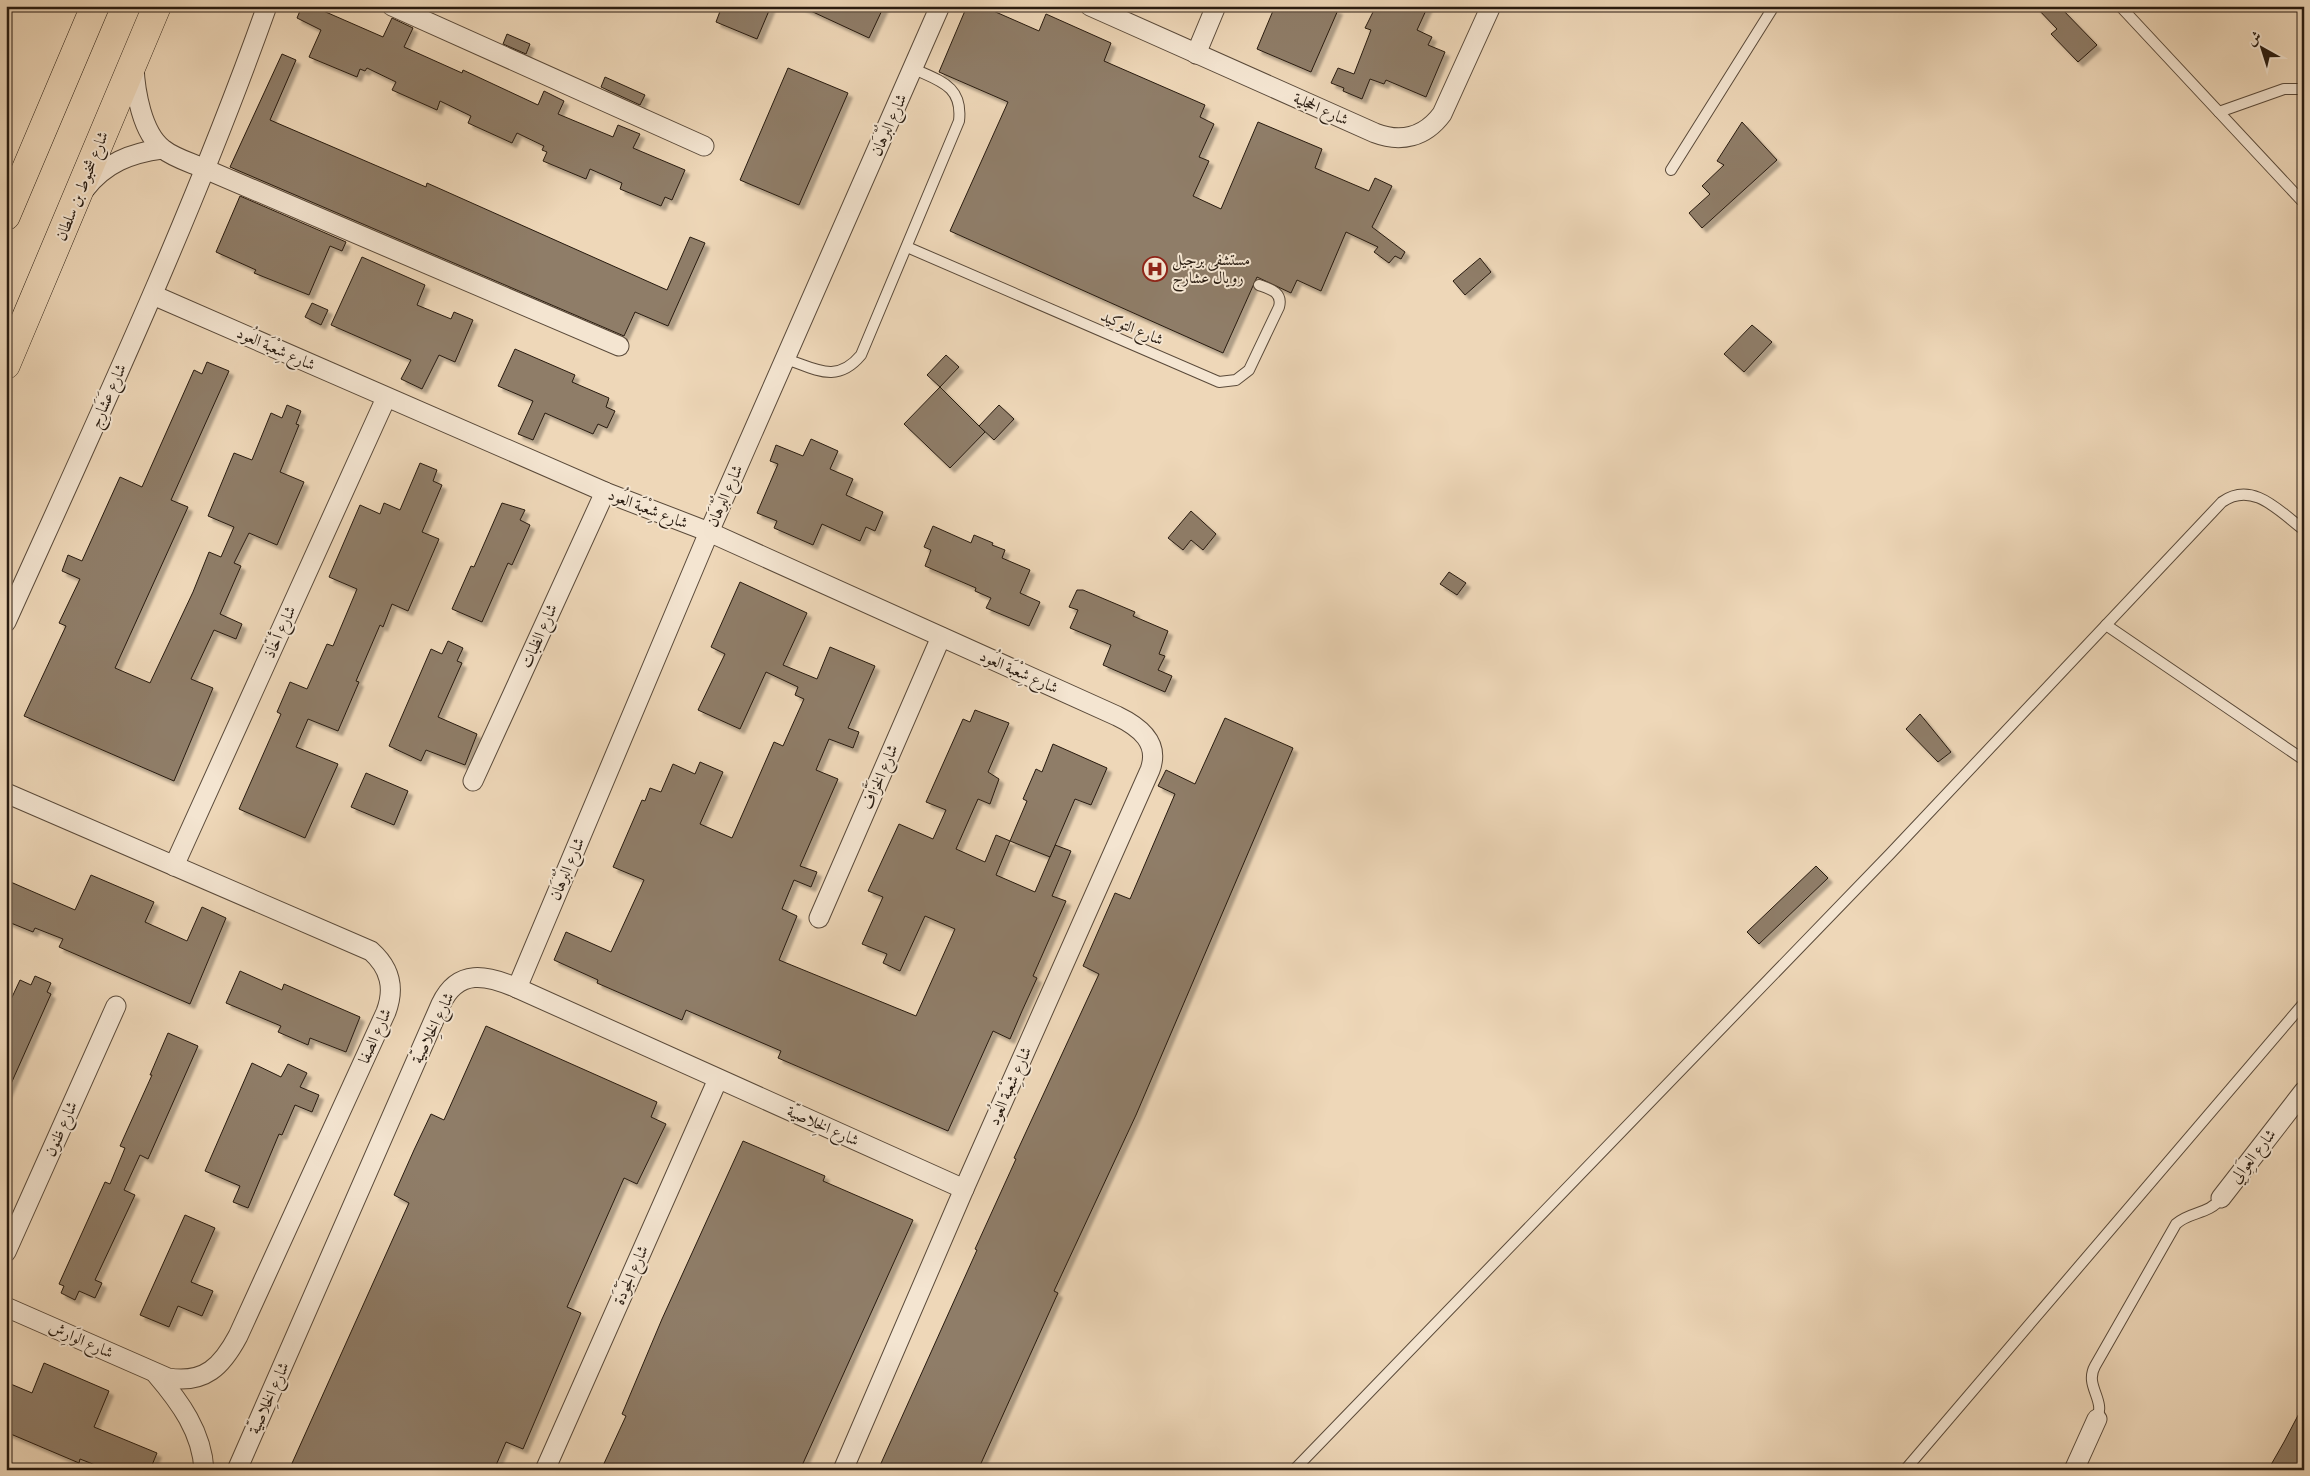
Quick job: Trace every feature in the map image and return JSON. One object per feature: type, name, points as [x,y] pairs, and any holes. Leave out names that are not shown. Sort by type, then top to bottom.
[{"type":"main road","points":[[6,216],[95,6]]},
{"type":"main road","name":"شارع شخبوط بن سلطان","points":[[6,366],[157,6]]},
{"type":"street","name":"شارع عَشَارِج","points":[[6,622],[153,296],[242,75],[267,6]]},
{"type":"street","points":[[392,6],[704,146]]},
{"type":"street","name":"شارع البُرْهَان","points":[[517,988],[709,532],[914,69],[940,6]]},
{"type":"street","name":"شارع الحجلية","points":[[1090,6],[1375,133],[1385,137],[1407,138],[1427,130],[1442,114],[1491,6]]},
{"type":"street","points":[[1196,54],[1216,6]]},
{"type":"street","points":[[134,62],[134,81],[142,112],[152,134],[162,149],[618,346]]},
{"type":"street","points":[[74,205],[86,187],[101,172],[118,160],[138,152],[162,149]]},
{"type":"street","name":"شارع شِعْبَة العُود","points":[[153,296],[604,492],[709,532],[1126,721],[1148,739],[1153,754],[1150,770],[964,1189],[843,1470]]},
{"type":"street","name":"شارع أخّاذ","points":[[174,866],[386,398]]},
{"type":"street","name":"شارع الظبات","points":[[473,781],[604,492]]},
{"type":"street","name":"شارع الخَزَّاف","points":[[819,918],[941,637]]},
{"type":"street","name":"شارع الصفا","points":[[6,793],[371,951],[386,968],[391,990],[386,1012],[230,1351],[219,1365],[208,1374],[194,1379],[182,1380],[156,1374]]},
{"type":"street","name":"شارع الخِلاصيّة","points":[[237,1470],[445,995],[458,983],[476,978],[494,979],[517,988],[964,1189]]},
{"type":"street","name":"شارع ظنون","points":[[6,1252],[116,1006]]},
{"type":"street","name":"شارع الجَوْدَة","points":[[545,1470],[718,1079]]},
{"type":"street","name":"شارع العِوَالِي","points":[[2221,1198],[2304,1091]]},
{"type":"street","name":"شارع الوَارِش","points":[[6,1307],[156,1374]]},
{"type":"street","points":[[156,1374],[178,1401],[192,1425],[201,1451],[204,1470]]},
{"type":"street","points":[[2074,1470],[2097,1419]]},
{"type":"lane","points":[[1671,170],[1774,6]]},
{"type":"lane","points":[[2120,6],[2300,200]]},
{"type":"lane","points":[[786,359],[832,373],[843,371],[861,355],[956,129],[960,112],[959,102],[950,87],[914,69]]},
{"type":"lane","points":[[2219,112],[2284,89],[2304,89]]},
{"type":"lane","name":"شارع التوكيد","points":[[907,246],[1219,382],[1236,380],[1249,370],[1279,307],[1280,298],[1277,293],[1259,285]]},
{"type":"lane","points":[[1294,1470],[1890,854],[2222,502],[2231,496],[2249,493],[2259,496],[2304,530]]},
{"type":"lane","points":[[2106,625],[2304,760]]},
{"type":"lane","points":[[1905,1470],[2304,1003]]},
{"type":"lane","points":[[2097,1419],[2100,1404],[2091,1384],[2092,1371],[2176,1224],[2189,1215],[2210,1209],[2221,1198]]},
{"type":"building","points":[[302,6],[312,6],[383,37],[392,18],[413,28],[404,47],[462,73],[463,70],[538,105],[544,91],[564,101],[558,114],[613,137],[618,125],[640,134],[633,148],[685,170],[672,200],[665,197],[661,206],[620,189],[622,183],[590,169],[586,179],[543,161],[547,152],[542,150],[544,146],[517,133],[512,143],[468,123],[471,116],[440,101],[437,110],[392,90],[396,82],[367,68],[365,71],[360,69],[357,77],[309,57],[321,30],[297,18]]},
{"type":"building","points":[[722,6],[771,6],[757,39],[716,22]]},
{"type":"building","points":[[800,6],[884,6],[869,38]]},
{"type":"building","points":[[967,6],[982,6],[1039,31],[1046,14],[1111,43],[1104,61],[1205,105],[1200,117],[1214,124],[1199,157],[1209,161],[1193,196],[1221,209],[1258,122],[1322,149],[1315,168],[1369,191],[1375,178],[1392,186],[1372,227],[1405,252],[1401,259],[1395,256],[1389,263],[1374,252],[1378,247],[1346,232],[1321,291],[1297,280],[1291,293],[1257,277],[1223,353],[950,231],[1008,102],[939,72]]},
{"type":"building","points":[[1275,6],[1328,6],[1338,10],[1311,72],[1257,49]]},
{"type":"building","points":[[1376,6],[1428,6],[1417,30],[1432,37],[1428,45],[1445,52],[1426,97],[1386,80],[1384,84],[1370,79],[1362,99],[1343,91],[1344,88],[1331,83],[1338,68],[1354,74],[1371,30],[1365,28]]},
{"type":"building","points":[[2035,6],[2059,6],[2097,45],[2078,62],[2051,34],[2057,29]]},
{"type":"building","points":[[507,34],[530,44],[526,54],[503,44]]},
{"type":"building","points":[[282,54],[296,60],[270,120],[426,187],[427,183],[667,290],[690,237],[705,243],[668,326],[635,312],[624,336],[230,167]]},
{"type":"building","points":[[788,68],[848,93],[799,205],[740,180]]},
{"type":"building","points":[[605,77],[645,95],[640,105],[601,87]]},
{"type":"building","points":[[1742,122],[1777,160],[1702,228],[1689,213],[1710,194],[1702,186],[1724,165],[1717,161]]},
{"type":"building","points":[[240,196],[346,242],[342,251],[330,246],[309,295],[254,273],[256,270],[216,252]]},
{"type":"building","points":[[362,257],[425,285],[417,305],[451,319],[454,312],[473,320],[455,362],[439,355],[422,389],[401,379],[411,360],[331,325]]},
{"type":"building","points":[[1480,258],[1491,272],[1465,295],[1453,281]]},
{"type":"building","points":[[312,303],[328,310],[321,325],[305,317]]},
{"type":"building","points":[[1752,325],[1772,342],[1744,372],[1724,354]]},
{"type":"building","points":[[515,349],[575,375],[572,382],[609,398],[606,407],[615,411],[607,428],[598,424],[593,434],[545,413],[533,440],[518,434],[533,401],[498,386]]},
{"type":"building","points":[[946,355],[959,367],[940,387],[927,375]]},
{"type":"building","points":[[207,362],[229,371],[171,500],[188,507],[115,668],[150,683],[193,592],[209,552],[221,557],[234,527],[208,516],[234,453],[252,460],[271,413],[282,418],[287,405],[301,411],[296,424],[299,425],[280,472],[304,482],[277,545],[249,533],[234,563],[241,566],[220,614],[242,624],[236,639],[214,630],[191,679],[213,688],[174,781],[24,716],[66,626],[59,623],[80,579],[62,571],[68,555],[82,561],[120,477],[142,487],[194,370],[202,374]]},
{"type":"building","points":[[940,387],[985,432],[950,468],[904,424]]},
{"type":"building","points":[[999,405],[1014,419],[994,440],[979,426]]},
{"type":"building","points":[[811,439],[838,451],[830,469],[853,479],[846,495],[883,512],[875,531],[866,527],[860,541],[822,524],[813,545],[774,528],[777,521],[757,513],[778,464],[770,461],[776,445],[803,456]]},
{"type":"building","points":[[420,463],[437,470],[433,481],[442,485],[422,532],[439,539],[408,611],[392,604],[383,627],[380,625],[356,681],[359,682],[338,731],[308,719],[296,747],[338,764],[305,838],[239,809],[281,714],[277,712],[290,682],[307,689],[327,644],[333,646],[357,589],[329,577],[360,505],[380,514],[384,503],[400,510]]},
{"type":"building","points":[[502,503],[525,510],[520,520],[530,525],[512,565],[508,563],[482,622],[452,609],[471,566],[474,567]]},
{"type":"building","points":[[1191,511],[1216,534],[1203,550],[1191,540],[1183,550],[1168,538]]},
{"type":"building","points":[[933,526],[971,543],[974,535],[993,543],[992,545],[1005,550],[1002,558],[1030,570],[1020,593],[1040,602],[1029,626],[986,608],[991,598],[975,591],[976,588],[925,566],[931,550],[924,547]]},
{"type":"building","points":[[1449,572],[1466,583],[1457,595],[1440,584]]},
{"type":"building","points":[[740,582],[807,613],[783,665],[817,679],[830,647],[875,666],[848,728],[859,732],[853,748],[829,739],[816,770],[838,779],[800,866],[817,872],[811,887],[794,880],[782,909],[797,916],[779,960],[916,1016],[955,929],[925,916],[900,971],[883,963],[887,954],[862,944],[883,897],[868,891],[899,824],[933,839],[946,810],[926,802],[963,719],[970,722],[975,710],[1009,723],[988,772],[999,779],[990,804],[978,799],[956,849],[985,862],[996,835],[1010,841],[996,875],[1035,892],[1055,845],[1071,851],[1052,896],[1066,901],[1033,976],[1037,978],[1010,1039],[993,1031],[948,1131],[778,1058],[781,1051],[686,1010],[682,1020],[597,983],[598,980],[554,960],[566,932],[611,952],[644,880],[613,867],[642,800],[645,801],[650,788],[661,792],[673,764],[695,774],[700,762],[723,772],[700,824],[732,838],[774,742],[783,746],[804,699],[795,695],[798,687],[766,672],[740,729],[698,710],[725,654],[711,647]]},
{"type":"building","points":[[1077,590],[1083,590],[1135,612],[1133,616],[1168,631],[1159,654],[1165,656],[1158,670],[1172,676],[1165,692],[1103,665],[1111,645],[1070,628],[1078,610],[1069,607]]},
{"type":"building","points":[[448,641],[463,648],[457,661],[462,663],[438,717],[477,734],[465,765],[426,750],[421,761],[389,746],[431,649],[442,654]]},
{"type":"building","points":[[1920,714],[1951,752],[1938,762],[1906,729]]},
{"type":"building","points":[[1225,718],[1293,748],[1136,1115],[1054,1291],[1058,1293],[978,1470],[878,1470],[977,1250],[975,1249],[1016,1159],[1014,1158],[1099,974],[1083,966],[1115,893],[1130,899],[1175,794],[1158,786],[1166,770],[1195,784]]},
{"type":"building","points":[[1053,744],[1107,768],[1091,805],[1075,799],[1050,857],[1010,841],[1027,801],[1023,799],[1036,769],[1042,772]]},
{"type":"building","points":[[366,773],[408,791],[394,825],[351,807]]},
{"type":"building","points":[[1816,866],[1828,878],[1759,944],[1747,932]]},
{"type":"building","points":[[91,875],[154,902],[145,922],[187,941],[202,907],[226,918],[190,1004],[59,947],[63,939],[35,928],[33,932],[6,921],[6,880],[75,910]]},
{"type":"building","points":[[240,971],[282,990],[284,984],[360,1017],[346,1052],[310,1038],[308,1045],[278,1032],[281,1026],[226,1003]]},
{"type":"building","points":[[35,976],[51,983],[47,992],[51,994],[6,1095],[6,1010],[20,980],[31,985]]},
{"type":"building","points":[[486,1026],[657,1102],[651,1117],[666,1124],[637,1184],[624,1178],[567,1307],[581,1313],[523,1449],[506,1442],[494,1470],[289,1470],[409,1203],[394,1195],[431,1114],[444,1120]]},
{"type":"building","points":[[168,1033],[198,1046],[148,1159],[140,1155],[124,1190],[135,1195],[95,1280],[102,1283],[95,1298],[79,1291],[75,1300],[61,1293],[64,1286],[59,1284],[105,1182],[110,1184],[125,1148],[120,1146],[152,1075],[150,1075]]},
{"type":"building","points":[[252,1063],[281,1077],[288,1064],[307,1073],[300,1087],[319,1095],[312,1112],[295,1105],[282,1135],[279,1134],[248,1208],[233,1202],[240,1186],[205,1171]]},
{"type":"building","points":[[743,1141],[825,1176],[823,1181],[913,1220],[800,1470],[601,1470],[626,1416],[622,1414],[662,1319]]},
{"type":"building","points":[[185,1215],[215,1228],[191,1282],[213,1291],[202,1316],[178,1306],[169,1327],[140,1315]]},
{"type":"building","points":[[44,1363],[109,1391],[94,1427],[157,1453],[150,1470],[108,1470],[80,1459],[79,1463],[6,1432],[6,1382],[32,1393]]},
{"type":"building","points":[[2304,1404],[2304,1470],[2268,1470],[2284,1442]]},
{"type":"place","name":"مستشفى برجيل رويال عشارج","points":[[1155,269]]}]
